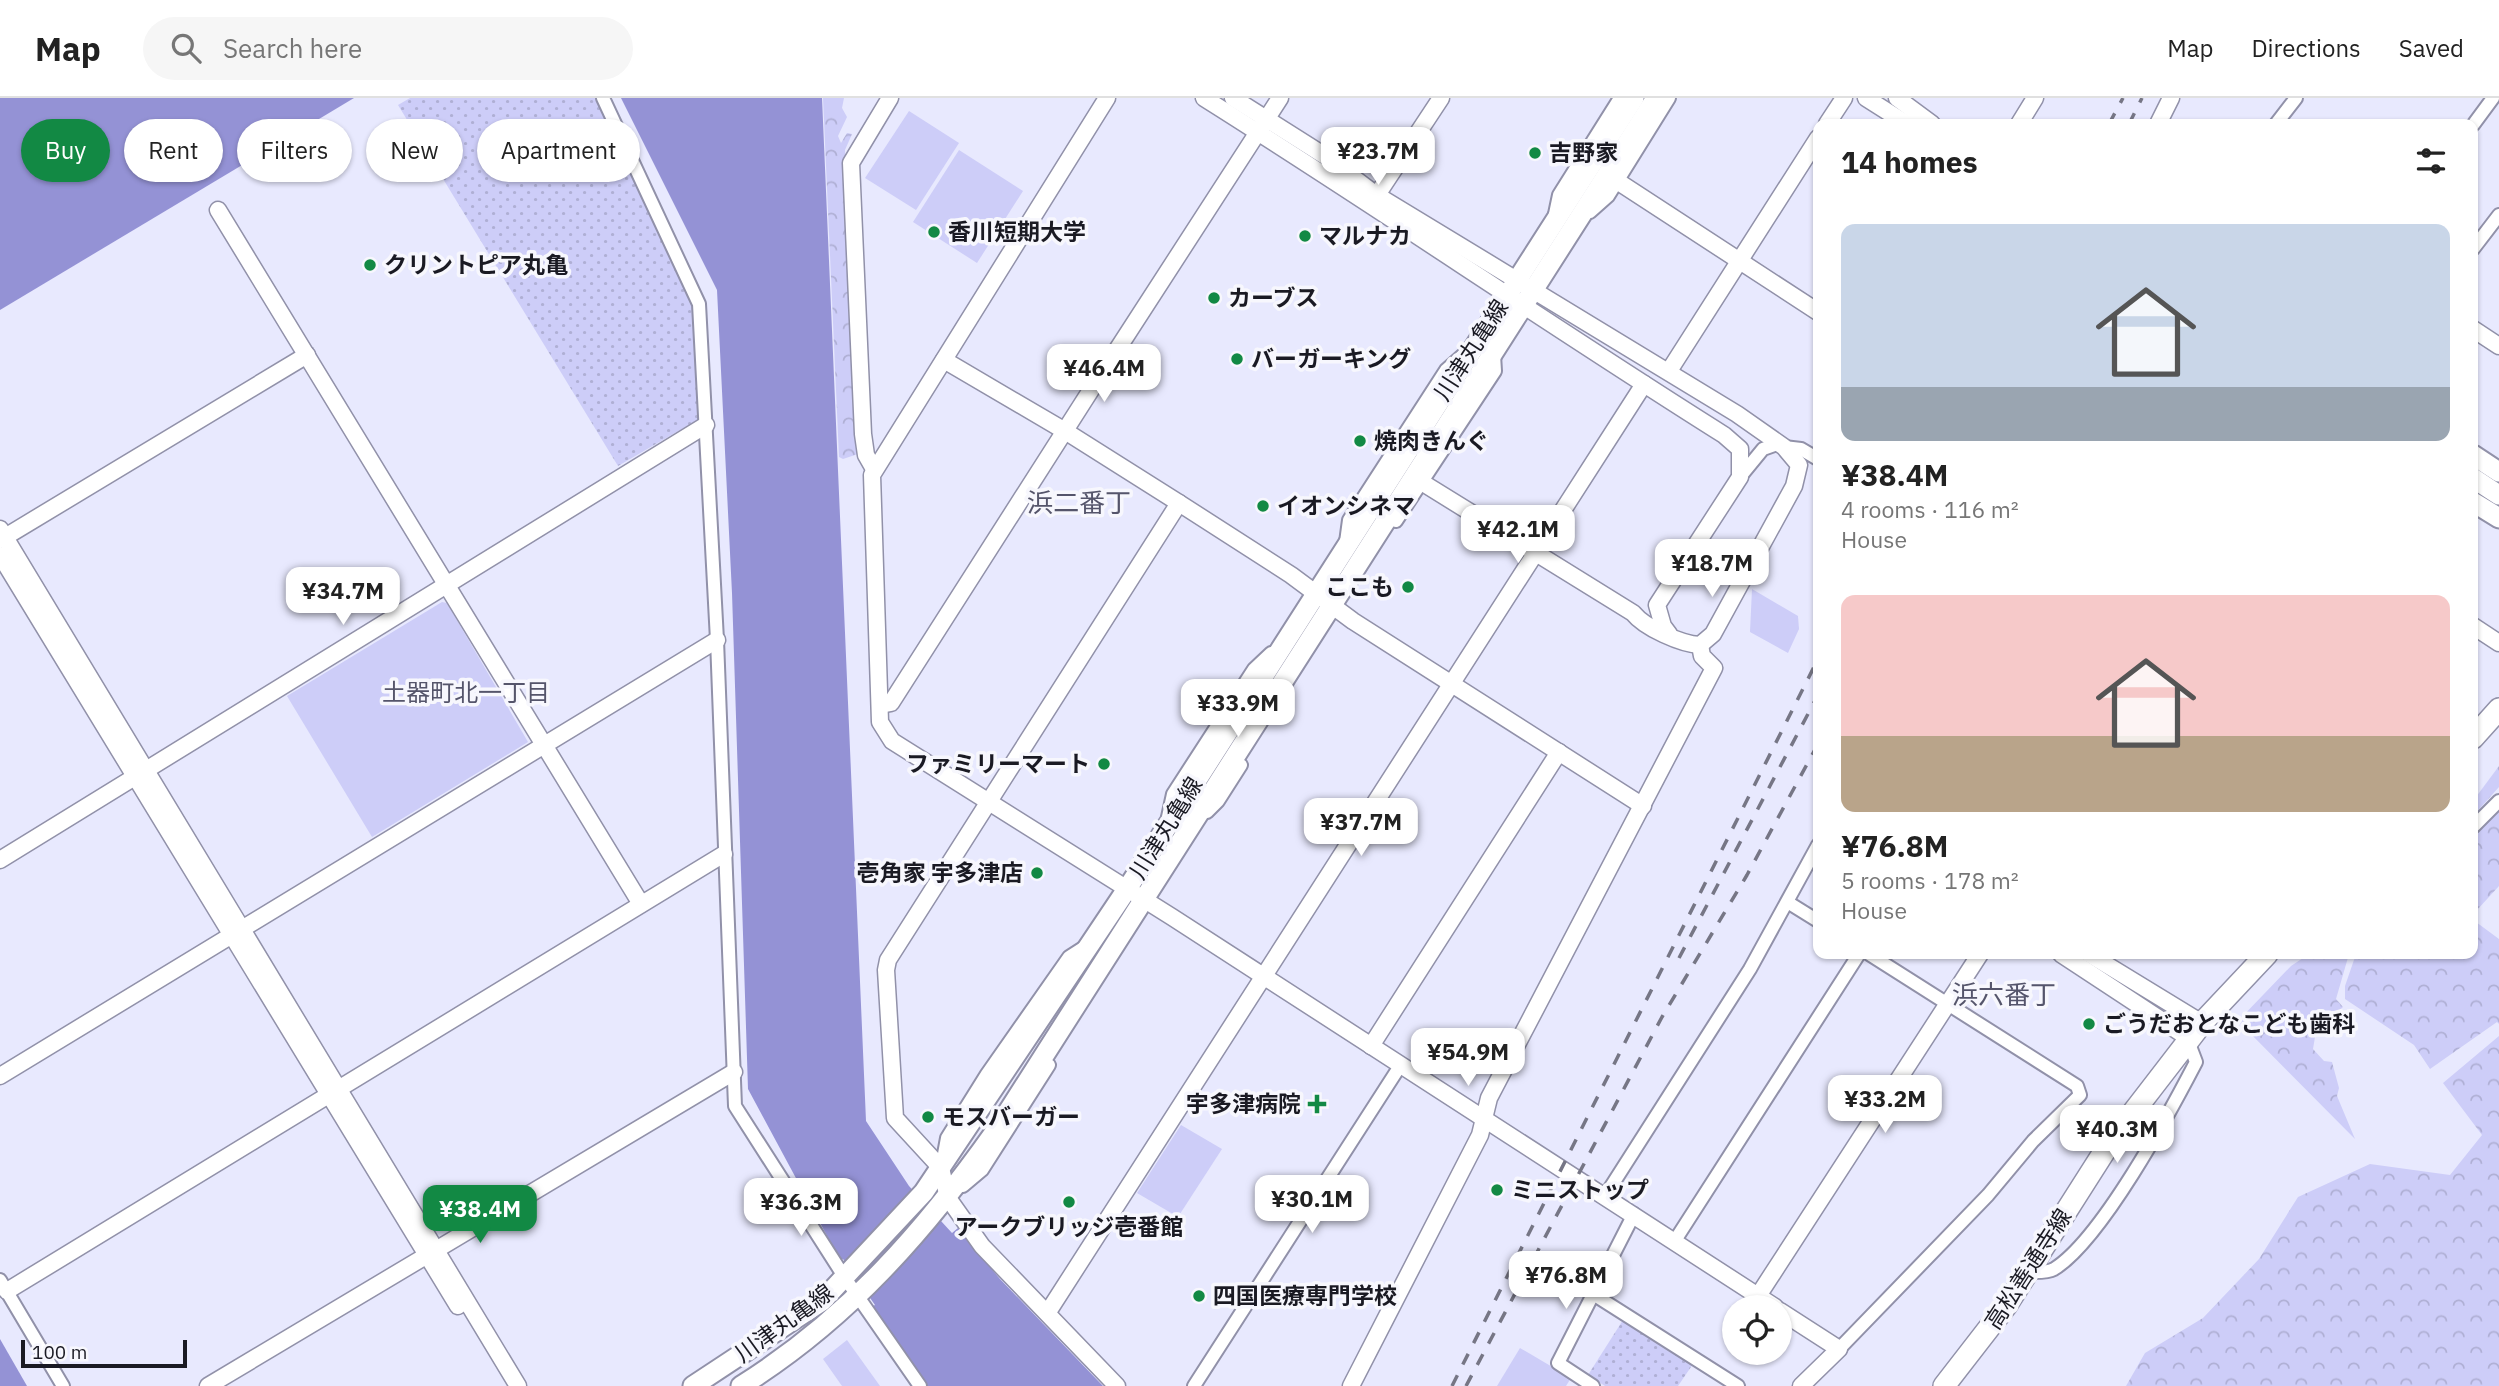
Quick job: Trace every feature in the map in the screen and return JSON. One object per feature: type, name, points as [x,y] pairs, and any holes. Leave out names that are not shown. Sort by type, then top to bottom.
[{"type":"main road","name":"川津丸亀線","points":[[1173,835],[1284,641],[1367,546],[1493,351],[1553,225],[1634,98]]},
{"type":"main road","name":"川津丸亀線","points":[[693,1386],[822,1301],[924,1192],[1102,944],[1173,835],[1306,643],[1345,546],[1472,347],[1575,224],[1656,98]]},
{"type":"main road","points":[[2478,458],[2499,472]]},
{"type":"main road","points":[[2478,481],[2499,495]]},
{"type":"main road","points":[[2478,505],[2499,518]]},
{"type":"main road","points":[[2478,732],[2499,709]]},
{"type":"main road","name":"川津丸亀線","points":[[741,1386],[815,1336],[861,1294],[944,1203],[997,1129],[1102,944]]},
{"type":"main road","name":"高松善通寺線","points":[[1944,1386],[2028,1272],[2111,1141],[2193,1034],[2262,959]]},
{"type":"street","points":[[603,98],[699,303],[717,639],[735,1106],[920,1386]]},
{"type":"street","points":[[874,469],[866,455],[863,434],[851,163],[890,98]]},
{"type":"street","points":[[1090,131],[1107,98]]},
{"type":"street","points":[[1114,98],[1090,131],[874,469],[871,481],[880,722],[892,741],[991,801],[1756,1295]]},
{"type":"street","points":[[1204,98],[1262,126],[1520,292],[1644,384],[1733,442],[1740,449],[1742,458],[1740,477]]},
{"type":"street","points":[[1233,98],[1262,126]]},
{"type":"street","points":[[880,705],[891,703],[1280,98]]},
{"type":"street","points":[[1373,199],[1441,98]]},
{"type":"street","points":[[1553,225],[1559,195],[1620,98]]},
{"type":"street","points":[[1575,224],[1608,196],[1669,98]]},
{"type":"street","points":[[1830,119],[1844,98]]},
{"type":"street","points":[[1866,98],[1899,119]]},
{"type":"street","points":[[1897,98],[1925,119]]},
{"type":"street","points":[[2022,119],[2035,98]]},
{"type":"street","points":[[2161,119],[2172,98]]},
{"type":"street","points":[[2280,119],[2296,98]]},
{"type":"street","points":[[2477,119],[2493,98]]},
{"type":"street","points":[[1669,371],[1813,146]]},
{"type":"street","points":[[1617,181],[1813,309]]},
{"type":"street","points":[[218,210],[641,904]]},
{"type":"street","points":[[2478,242],[2499,215]]},
{"type":"street","points":[[1423,484],[1633,613],[1656,631],[1670,634],[1688,644],[1700,645],[1713,634],[1794,485],[1799,465],[1780,445],[1669,371],[1520,292]]},
{"type":"street","points":[[2478,332],[2499,346]]},
{"type":"street","points":[[1367,546],[1392,526],[1423,484],[1494,371],[1493,351]]},
{"type":"street","points":[[307,355],[2,535],[140,772],[431,1252],[506,1386]]},
{"type":"street","points":[[944,360],[1065,431],[1179,503],[1450,683],[1643,806]]},
{"type":"street","points":[[1048,1312],[1644,384]]},
{"type":"street","points":[[0,860],[706,425]]},
{"type":"street","points":[[1633,613],[1657,605],[1740,477],[1763,449],[1780,445],[1801,449],[1813,456]]},
{"type":"street","points":[[1117,1386],[944,1203],[941,1168],[893,1113],[886,970],[888,960],[1179,503]]},
{"type":"street","points":[[0,555],[140,772]]},
{"type":"street","points":[[1657,605],[1663,626],[1670,634]]},
{"type":"street","points":[[2478,629],[2499,643]]},
{"type":"street","points":[[0,1076],[717,639]]},
{"type":"street","points":[[1352,1386],[1480,1135],[1489,1098],[1714,668],[1702,656],[1700,645]]},
{"type":"street","points":[[1371,1046],[1559,752]]},
{"type":"street","points":[[2478,822],[2499,801]]},
{"type":"street","points":[[63,1386],[3,1285],[336,1092],[724,854]]},
{"type":"street","points":[[1605,1196],[1751,969],[1813,855]]},
{"type":"street","points":[[1789,903],[1813,918]]},
{"type":"street","points":[[1674,1242],[1856,959]]},
{"type":"street","points":[[1801,1386],[1989,1195],[2033,1141],[2080,1095],[2077,1086],[1877,959]]},
{"type":"street","points":[[1759,1295],[1977,959]]},
{"type":"street","points":[[2069,959],[2193,1034]]},
{"type":"street","points":[[2028,1272],[2052,1271],[2080,1245],[2116,1199],[2196,1062],[2193,1034],[2096,959]]},
{"type":"street","points":[[1194,1386],[1400,1066]]},
{"type":"street","points":[[208,1386],[734,1072]]},
{"type":"street","points":[[1593,1386],[1558,1363],[1633,1214]]},
{"type":"street","points":[[431,1252],[518,1386]]},
{"type":"street","points":[[1593,1294],[1738,1386]]},
{"type":"street","points":[[1792,1319],[1839,1349]]},
{"type":"green space","points":[[410,98],[599,98],[609,119],[477,119],[477,182],[637,182],[693,304],[699,419],[618,466],[445,182],[463,182],[463,119],[407,119],[398,105]]},
{"type":"green space","points":[[823,98],[844,98],[842,108],[847,117],[838,136],[841,143],[847,133],[852,134],[845,150],[845,164],[858,454],[843,459],[839,457]]},
{"type":"green space","points":[[909,111],[959,143],[916,210],[865,178]]},
{"type":"green space","points":[[959,150],[1023,191],[977,263],[913,222]]},
{"type":"green space","points":[[1752,589],[1798,616],[1799,629],[1788,653],[1750,632]]},
{"type":"green space","points":[[442,602],[447,603],[528,742],[372,837],[287,696]]},
{"type":"green space","points":[[2499,766],[2499,787],[2478,810],[2478,794]]},
{"type":"green space","points":[[2499,802],[2499,886],[2478,909],[2478,824]]},
{"type":"green space","points":[[2478,923],[2499,939],[2499,1024],[2497,1022],[2430,1069],[2414,1045],[2345,999],[2345,986],[2354,959],[2478,959]]},
{"type":"green space","points":[[2302,959],[2348,959],[2336,999],[2343,1007],[2333,1016],[2332,1026],[2315,1037],[2313,1049],[2324,1061],[2332,1062],[2339,1088],[2337,1096],[2355,1139],[2238,1021],[2291,966]]},
{"type":"green space","points":[[2499,1036],[2499,1386],[2126,1386],[2145,1353],[2203,1318],[2259,1259],[2298,1197],[2370,1164],[2450,1175],[2482,1135],[2443,1083]]},
{"type":"green space","points":[[1181,1125],[1222,1149],[1178,1217],[1137,1193]]},
{"type":"green space","points":[[1623,1320],[1693,1364],[1678,1386],[1605,1386],[1588,1375]]},
{"type":"green space","points":[[847,1340],[880,1386],[842,1386],[823,1359]]},
{"type":"green space","points":[[1520,1348],[1571,1378],[1566,1386],[1497,1386]]},
{"type":"shaded area","points":[[0,98],[354,98],[319,119],[237,119],[237,168],[223,176],[223,119],[124,119],[124,182],[214,182],[0,310]]},
{"type":"shaded area","points":[[621,98],[822,98],[866,1121],[909,1186],[952,1233],[958,1228],[1000,1279],[1103,1386],[927,1386],[871,1307],[875,1305],[843,1259],[840,1260],[748,1089],[732,593],[717,290],[640,136],[640,119],[632,119]]},
{"type":"shaded area","points":[[0,1339],[27,1386],[0,1386]]},
{"type":"railway","points":[[2112,119],[2123,98]]},
{"type":"railway","points":[[2132,119],[2142,98]]},
{"type":"railway","points":[[1452,1386],[1813,669]]},
{"type":"railway","points":[[1679,958],[1813,704]]},
{"type":"railway","points":[[1466,1386],[1662,1017],[1747,875],[1813,753]]},
{"type":"place","name":"吉野家","points":[[1535,153]]},
{"type":"place","name":"香川短期大学","points":[[934,232]]},
{"type":"place","name":"マルナカ","points":[[1305,236]]},
{"type":"place","name":"クリントピア丸亀","points":[[370,265]]},
{"type":"place","name":"カーブス","points":[[1214,298]]},
{"type":"place","name":"バーガーキング","points":[[1237,359]]},
{"type":"place","name":"焼肉きんぐ","points":[[1360,441]]},
{"type":"place","name":"イオンシネマ","points":[[1263,506]]},
{"type":"place","name":"ここも","points":[[1408,587]]},
{"type":"place","name":"ファミリーマート","points":[[1104,764]]},
{"type":"place","name":"壱角家 宇多津店","points":[[1037,873]]},
{"type":"place","name":"ごうだおとなこども歯科","points":[[2089,1024]]},
{"type":"place","name":"宇多津病院","points":[[1317,1104]]},
{"type":"place","name":"モスバーガー","points":[[928,1117]]},
{"type":"place","name":"ミニストップ","points":[[1497,1190]]},
{"type":"place","name":"アークブリッジ壱番館","points":[[1069,1202]]},
{"type":"place","name":"四国医療専門学校","points":[[1199,1296]]},
{"type":"district","name":"浜二番丁","points":[[1079,503]]},
{"type":"district","name":"土器町北一丁目","points":[[466,693]]},
{"type":"district","name":"浜六番丁","points":[[2004,995]]}]
